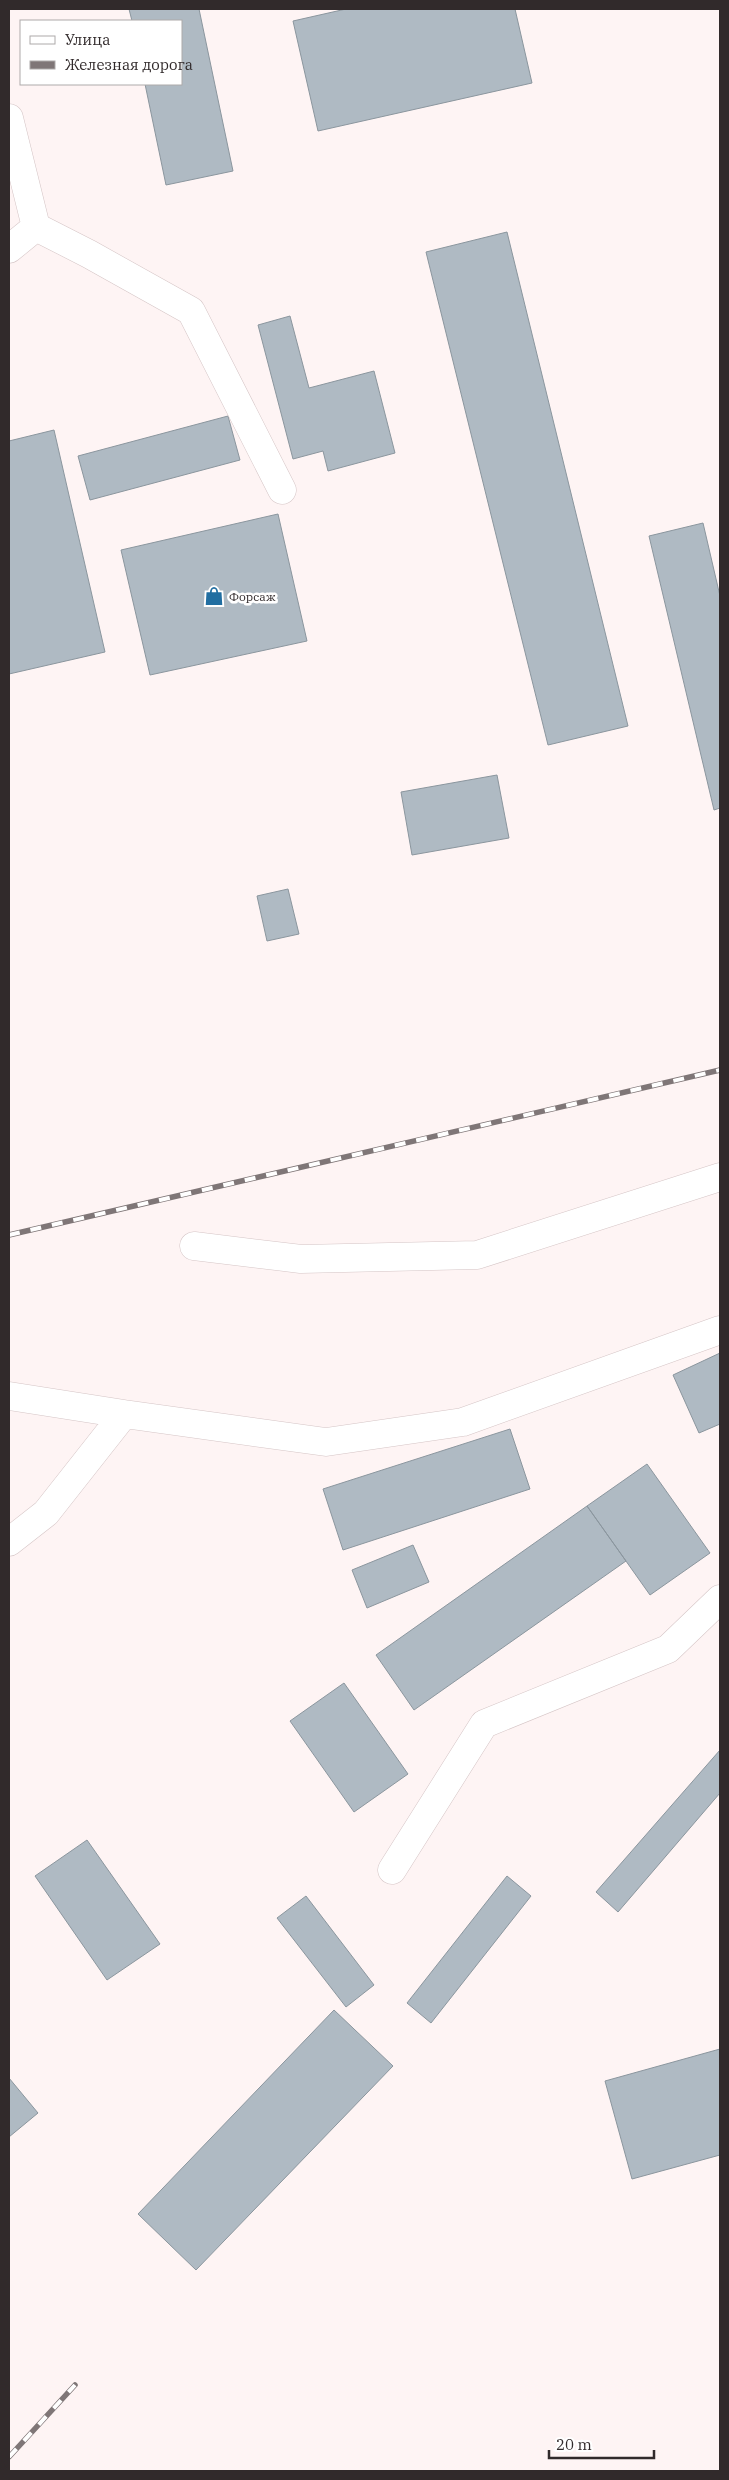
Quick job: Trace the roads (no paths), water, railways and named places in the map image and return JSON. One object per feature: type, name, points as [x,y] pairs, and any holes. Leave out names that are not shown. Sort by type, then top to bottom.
[{"type":"street","points":[[9,118],[36,227],[89,254],[191,311],[282,490]]},
{"type":"street","points":[[9,249],[36,227]]},
{"type":"street","points":[[194,1246],[301,1259],[477,1255],[720,1177]]},
{"type":"street","points":[[9,1396],[326,1442],[463,1422],[720,1330]]},
{"type":"street","points":[[9,1542],[46,1513],[124,1414]]},
{"type":"street","points":[[392,1870],[484,1724],[668,1649],[720,1599]]},
{"type":"railway","points":[[9,1235],[720,1070]]},
{"type":"railway","points":[[9,2457],[75,2385]]},
{"type":"place","name":"Форсаж","points":[[214,596]]}]
